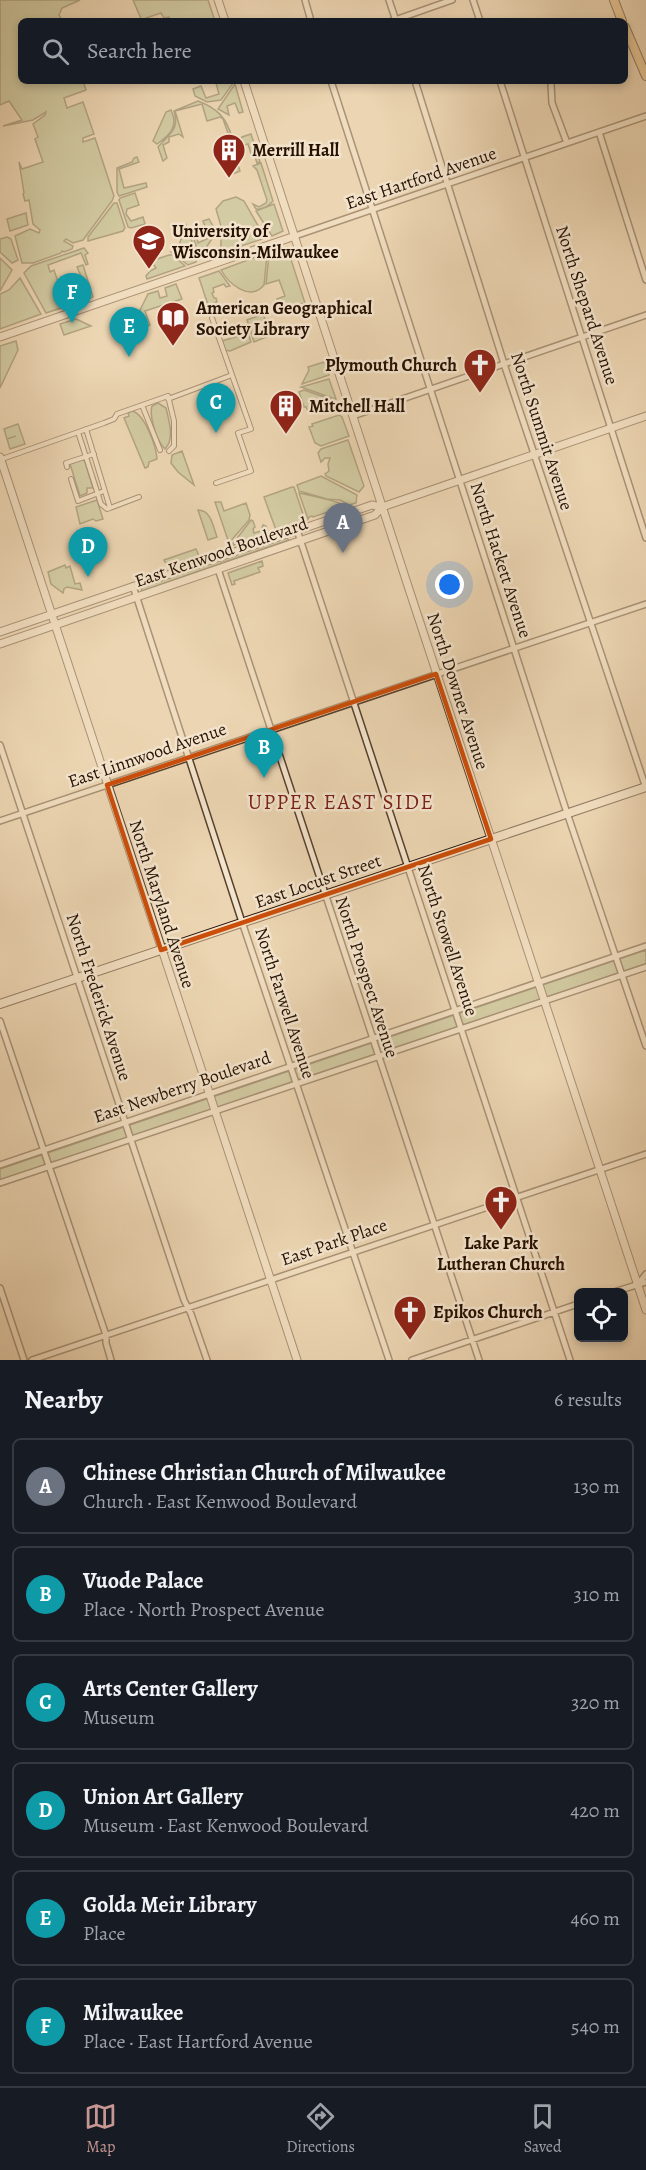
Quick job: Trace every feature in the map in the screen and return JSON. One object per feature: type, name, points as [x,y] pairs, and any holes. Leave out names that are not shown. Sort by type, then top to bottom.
[{"type":"main road","points":[[614,0],[621,18]]},
{"type":"main road","points":[[628,34],[646,76]]},
{"type":"main road","name":"East Locust Street","points":[[0,1004],[646,788]]},
{"type":"street","points":[[218,0],[224,18]]},
{"type":"street","points":[[305,0],[311,18]]},
{"type":"street","points":[[389,0],[394,18]]},
{"type":"street","points":[[403,18],[452,0]]},
{"type":"street","points":[[473,0],[479,18]]},
{"type":"street","name":"North Downer Avenue","points":[[245,84],[436,674],[646,1310]]},
{"type":"street","name":"North Hackett Avenue","points":[[332,84],[567,813],[646,1046]]},
{"type":"street","name":"North Summit Avenue","points":[[416,84],[504,364],[646,788]]},
{"type":"street","name":"North Shepard Avenue","points":[[501,84],[646,538]]},
{"type":"street","points":[[551,84],[552,104],[567,143]]},
{"type":"street","name":"East Hartford Avenue","points":[[0,337],[646,116]]},
{"type":"street","points":[[599,132],[646,280]]},
{"type":"street","points":[[353,416],[646,315]]},
{"type":"street","points":[[212,318],[251,429],[238,434],[251,471],[216,483]]},
{"type":"street","points":[[168,399],[232,375]]},
{"type":"street","points":[[0,458],[114,419],[117,414],[168,396],[174,421],[174,446],[169,451]]},
{"type":"street","points":[[142,405],[160,450]]},
{"type":"street","name":"East Kenwood Boulevard","points":[[0,632],[372,505],[382,507],[646,416]]},
{"type":"street","points":[[86,429],[110,508]]},
{"type":"street","points":[[78,432],[101,504],[107,509],[139,497]]},
{"type":"street","points":[[67,467],[66,464],[94,454]]},
{"type":"street","name":"North Maryland Avenue","points":[[0,458],[160,950],[297,1360]]},
{"type":"street","points":[[71,479],[78,501],[104,491]]},
{"type":"street","name":"East Kenwood Boulevard","points":[[0,644],[375,515],[382,507]]},
{"type":"street","name":"North Stowell Avenue","points":[[297,530],[570,1360]]},
{"type":"street","name":"North Prospect Avenue","points":[[218,569],[478,1360]]},
{"type":"street","name":"North Farwell Avenue","points":[[133,586],[242,922],[389,1360]]},
{"type":"street","name":"East Linnwood Avenue","points":[[0,821],[646,604]]},
{"type":"street","name":"North Frederick Avenue","points":[[0,745],[130,1140],[207,1360]]},
{"type":"street","name":"East Newberry Boulevard","points":[[0,1165],[646,946]]},
{"type":"street","name":"East Newberry Boulevard","points":[[0,1184],[646,967]]},
{"type":"street","points":[[0,1021],[106,1335],[111,1360]]},
{"type":"street","name":"East Park Place","points":[[32,1360],[646,1154]]},
{"type":"street","points":[[638,1284],[646,1274]]},
{"type":"street","points":[[627,1288],[646,1282]]},
{"type":"street","points":[[0,1288],[24,1360]]},
{"type":"street","points":[[412,1360],[574,1306]]},
{"type":"highlighted area","points":[[436,674],[491,839],[161,950],[107,785]]},
{"type":"green space","points":[[0,0],[80,0],[62,8],[59,15],[60,18],[18,18],[18,84],[84,84],[86,90],[64,98],[67,108],[83,102],[94,134],[83,138],[83,142],[95,138],[114,196],[83,240],[73,243],[66,239],[64,241],[73,246],[72,249],[33,263],[22,263],[15,236],[30,229],[39,233],[40,230],[33,224],[29,200],[25,201],[19,162],[22,169],[43,162],[35,139],[38,137],[33,124],[46,112],[33,120],[3,126],[22,120],[9,101],[0,105]]},
{"type":"green space","points":[[133,0],[208,0],[214,18],[164,18],[161,13],[141,18]]},
{"type":"green space","points":[[216,84],[233,84],[221,100],[207,102],[195,96],[193,89],[201,86],[206,98],[219,94]]},
{"type":"green space","points":[[235,84],[243,112],[239,113],[235,103],[227,106],[229,115],[218,109]]},
{"type":"green space","points":[[198,101],[211,107],[223,119],[220,117],[207,121],[202,104],[175,111],[183,137],[179,134],[169,137],[169,142],[163,145],[167,158],[163,161],[158,147],[176,123],[174,111]]},
{"type":"green space","points":[[171,110],[174,121],[172,130],[157,144],[153,141],[166,112]]},
{"type":"green space","points":[[223,120],[232,138],[230,139]]},
{"type":"green space","points":[[251,134],[260,162],[257,163],[255,157],[252,157],[248,144],[238,147],[241,156],[238,157],[234,148],[242,137]]},
{"type":"green space","points":[[228,155],[236,159],[240,171],[228,176],[223,157]]},
{"type":"green space","points":[[137,157],[139,162],[119,169],[124,188],[146,183],[147,187],[119,196],[117,168],[132,162]]},
{"type":"green space","points":[[261,163],[273,201],[261,209],[256,209],[253,204],[259,207],[267,200],[257,170],[253,166]]},
{"type":"green space","points":[[135,193],[139,205],[127,209],[126,214],[131,221],[143,217],[145,224],[131,228],[128,227],[119,200]]},
{"type":"green space","points":[[236,197],[244,201],[265,238],[221,253],[223,233],[216,209],[223,201]]},
{"type":"green space","points":[[114,203],[117,203],[125,228],[123,231],[88,241],[88,237]]},
{"type":"green space","points":[[274,204],[283,231],[272,236],[256,211]]},
{"type":"green space","points":[[26,213],[28,225],[10,231],[7,219]]},
{"type":"green space","points":[[209,219],[215,234],[200,257],[193,237],[197,238],[198,243],[213,236],[211,228],[206,229],[203,221]]},
{"type":"green space","points":[[186,225],[198,258],[196,262],[188,265],[171,252],[177,251]]},
{"type":"green space","points":[[7,237],[11,239],[18,260],[12,263],[0,252],[0,239]]},
{"type":"green space","points":[[287,247],[305,303],[276,307],[277,299],[285,296],[279,280],[266,284],[269,254]]},
{"type":"green space","points":[[84,248],[88,253],[85,255],[88,264],[86,265],[81,253],[48,265],[50,272],[54,270],[58,282],[62,282],[60,286],[62,288],[83,281],[77,267],[83,265],[93,297],[46,313],[24,273],[31,266]]},
{"type":"green space","points":[[264,254],[267,255],[264,285],[258,290],[252,292],[240,289],[229,281],[221,270]]},
{"type":"green space","points":[[173,255],[185,266],[147,279],[146,276],[150,271],[156,268],[151,261]]},
{"type":"green space","points":[[0,258],[12,270],[0,291]]},
{"type":"green space","points":[[219,271],[230,286],[226,287],[224,284],[213,288],[212,293],[217,302],[208,305],[199,278]]},
{"type":"green space","points":[[20,278],[41,314],[0,329],[0,294],[9,290]]},
{"type":"green space","points":[[176,284],[182,299],[145,311],[150,325],[145,327],[140,310],[148,294],[158,291],[160,298],[167,296],[165,288]]},
{"type":"green space","points":[[263,314],[271,335],[254,342],[247,320]]},
{"type":"green space","points":[[76,319],[91,326],[64,335],[60,324]]},
{"type":"green space","points":[[248,333],[251,342],[230,351],[224,350],[222,341]]},
{"type":"green space","points":[[16,341],[18,350],[0,388],[0,346]]},
{"type":"green space","points":[[324,362],[329,375],[302,384],[309,370],[308,367]]},
{"type":"green space","points":[[329,379],[336,399],[301,387]]},
{"type":"green space","points":[[304,390],[333,400],[333,402],[308,411],[304,407],[299,392]]},
{"type":"green space","points":[[158,403],[166,408],[170,424],[170,440],[165,449],[157,435],[151,411],[152,406]]},
{"type":"green space","points":[[132,411],[137,413],[145,424],[156,453],[157,459],[149,462],[148,467],[145,468],[124,418]]},
{"type":"green space","points":[[339,415],[342,417],[349,436],[321,446],[315,443],[309,427]]},
{"type":"green space","points":[[18,424],[25,444],[10,449],[4,429]]},
{"type":"green space","points":[[348,440],[364,486],[359,492],[326,476],[325,474],[329,471],[330,458],[325,458],[321,462],[318,453],[321,449]]},
{"type":"green space","points":[[182,451],[194,485],[171,463],[172,455]]},
{"type":"green space","points":[[84,459],[93,488],[87,488],[87,493],[80,496],[70,464]]},
{"type":"green space","points":[[321,476],[357,495],[356,503],[349,505],[340,500],[327,499],[299,491],[297,485]]},
{"type":"green space","points":[[294,487],[305,520],[276,530],[264,497]]},
{"type":"green space","points":[[299,493],[343,504],[346,506],[308,519]]},
{"type":"green space","points":[[97,500],[103,519],[96,521],[93,519],[80,524],[76,507]]},
{"type":"green space","points":[[215,502],[221,502],[224,511],[246,503],[250,515],[249,520],[229,543]]},
{"type":"green space","points":[[198,510],[209,516],[217,537],[208,540]]},
{"type":"green space","points":[[251,520],[255,527],[254,533],[261,531],[263,525],[266,526],[268,533],[231,546]]},
{"type":"green space","points":[[286,538],[289,540],[224,562],[223,559]]},
{"type":"green space","points":[[196,549],[199,556],[172,566],[164,560]]},
{"type":"green space","points":[[221,559],[222,563],[142,591],[141,588]]},
{"type":"green space","points":[[262,561],[263,566],[258,568],[260,572],[234,581],[235,584],[232,585],[228,573]]},
{"type":"green space","points":[[65,565],[66,568],[70,566],[75,584],[80,583],[82,590],[67,587],[63,593],[51,584],[48,572]]},
{"type":"green space","points":[[646,950],[646,964],[0,1181],[0,1169]]},
{"type":"place","name":"Merrill Hall","points":[[229,179]]},
{"type":"place","name":"University of Wisconsin-Milwaukee","points":[[149,270]]},
{"type":"place","name":"Milwaukee","points":[[72,323]]},
{"type":"place","name":"American Geographical Society Library","points":[[173,347]]},
{"type":"place","name":"Golda Meir Library","points":[[129,357]]},
{"type":"place","name":"Plymouth Church","points":[[480,394]]},
{"type":"place","name":"Arts Center Gallery","points":[[216,433]]},
{"type":"place","name":"Mitchell Hall","points":[[286,435]]},
{"type":"place","name":"Chinese Christian Church of Milwaukee","points":[[343,553]]},
{"type":"place","name":"Union Art Gallery","points":[[88,577]]},
{"type":"place","name":"Vuode Palace","points":[[264,778]]},
{"type":"place","name":"Lake Park Lutheran Church","points":[[501,1231]]},
{"type":"place","name":"Epikos Church","points":[[410,1341]]},
{"type":"district","name":"UPPER EAST SIDE","points":[[341,802]]}]
